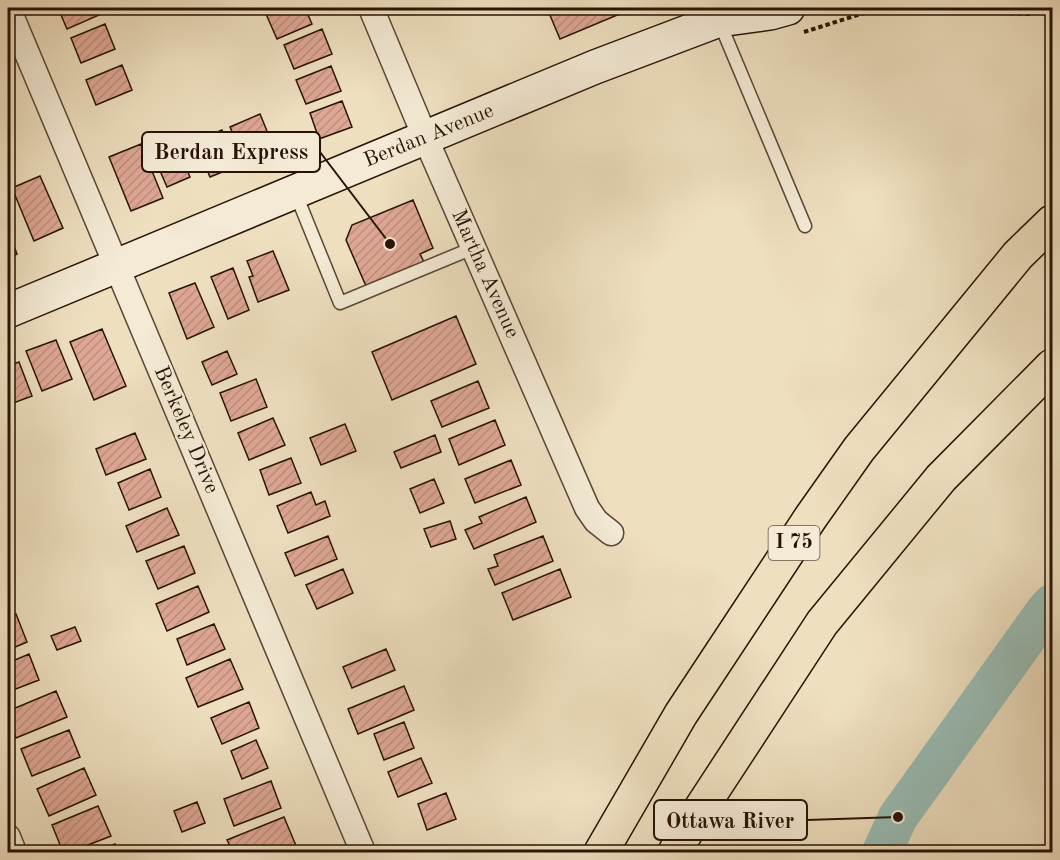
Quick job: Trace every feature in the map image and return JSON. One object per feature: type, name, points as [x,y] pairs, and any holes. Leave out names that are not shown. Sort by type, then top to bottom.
[{"type":"highway","name":"I 75","points":[[601,852],[681,714],[804,527],[859,449],[1018,255],[1053,222]]},
{"type":"highway","points":[[675,852],[690,825],[822,623],[941,478],[1053,366]]},
{"type":"main road","name":"Berdan Avenue","points":[[8,311],[723,12],[770,13],[788,8]]},
{"type":"street","name":"Berkeley Drive","points":[[8,8],[363,852]]},
{"type":"street","name":"Martha Avenue","points":[[371,8],[587,508],[596,521],[611,533]]},
{"type":"street","points":[[8,837],[14,852]]},
{"type":"lane","points":[[723,12],[806,226]]},
{"type":"lane","points":[[295,191],[340,303],[473,248]]},
{"type":"path","points":[[950,8],[978,12],[1028,14],[1053,8]]},
{"type":"building","points":[[58,8],[104,8],[106,12],[67,29]]},
{"type":"building","points":[[281,8],[305,8],[312,24],[277,39],[266,14]]},
{"type":"building","points":[[547,8],[634,8],[560,39]]},
{"type":"building","points":[[105,24],[115,49],[81,63],[71,38]]},
{"type":"building","points":[[322,29],[332,54],[294,69],[284,45]]},
{"type":"building","points":[[122,65],[132,90],[96,105],[86,80]]},
{"type":"building","points":[[331,66],[341,91],[306,104],[296,80]]},
{"type":"building","points":[[342,101],[352,127],[319,139],[310,113]]},
{"type":"building","points":[[260,114],[274,148],[244,160],[230,127]]},
{"type":"building","points":[[222,130],[237,166],[210,177],[195,141]]},
{"type":"building","points":[[175,140],[190,177],[167,187],[151,150]]},
{"type":"building","points":[[141,144],[163,198],[131,211],[109,157]]},
{"type":"building","points":[[40,176],[63,228],[34,241],[12,188]]},
{"type":"building","points":[[413,200],[433,248],[420,254],[424,262],[366,286],[346,240],[352,225]]},
{"type":"building","points":[[8,229],[17,254],[8,258]]},
{"type":"building","points":[[273,251],[289,290],[258,302],[249,277],[253,276],[247,261]]},
{"type":"building","points":[[233,268],[249,310],[228,319],[211,277]]},
{"type":"building","points":[[195,283],[214,327],[187,339],[169,293]]},
{"type":"building","points":[[456,316],[476,364],[392,400],[372,352]]},
{"type":"building","points":[[102,329],[126,386],[94,400],[70,342]]},
{"type":"building","points":[[56,340],[72,379],[42,391],[26,351]]},
{"type":"building","points":[[227,351],[237,374],[212,385],[202,362]]},
{"type":"building","points":[[19,362],[32,396],[8,405],[8,366]]},
{"type":"building","points":[[256,379],[267,407],[231,421],[220,393]]},
{"type":"building","points":[[478,381],[489,408],[442,427],[431,401]]},
{"type":"building","points":[[273,418],[285,445],[249,460],[238,433]]},
{"type":"building","points":[[495,420],[505,445],[459,465],[449,439]]},
{"type":"building","points":[[345,424],[356,451],[321,465],[310,438]]},
{"type":"building","points":[[135,433],[146,459],[106,475],[96,449]]},
{"type":"building","points":[[435,435],[441,452],[401,468],[394,452]]},
{"type":"building","points":[[291,458],[301,483],[269,495],[260,470]]},
{"type":"building","points":[[511,460],[521,485],[475,503],[465,479]]},
{"type":"building","points":[[150,469],[161,497],[129,510],[118,483]]},
{"type":"building","points":[[434,479],[444,503],[420,513],[410,489]]},
{"type":"building","points":[[311,492],[316,505],[325,501],[330,516],[288,533],[277,506]]},
{"type":"building","points":[[526,497],[536,522],[474,549],[465,530],[482,523],[479,517]]},
{"type":"building","points":[[167,508],[179,535],[137,552],[126,526]]},
{"type":"building","points":[[450,521],[456,539],[431,547],[424,529]]},
{"type":"building","points":[[328,536],[337,559],[295,576],[285,553]]},
{"type":"building","points":[[543,536],[553,561],[495,585],[488,569],[498,566],[494,555]]},
{"type":"building","points":[[184,546],[195,573],[158,589],[146,561]]},
{"type":"building","points":[[343,569],[353,593],[317,609],[306,585]]},
{"type":"building","points":[[560,569],[571,597],[513,620],[502,593]]},
{"type":"building","points":[[198,586],[209,612],[167,631],[156,604]]},
{"type":"building","points":[[16,614],[27,642],[8,650],[8,617]]},
{"type":"building","points":[[214,624],[225,649],[187,665],[177,639]]},
{"type":"building","points":[[75,627],[81,641],[57,650],[51,636]]},
{"type":"building","points":[[386,649],[395,670],[352,688],[343,667]]},
{"type":"building","points":[[29,654],[39,680],[8,692],[8,663]]},
{"type":"building","points":[[230,659],[243,689],[198,707],[186,678]]},
{"type":"building","points":[[404,686],[414,710],[358,734],[348,709]]},
{"type":"building","points":[[56,691],[67,717],[16,738],[8,711]]},
{"type":"building","points":[[249,702],[259,728],[222,744],[211,718]]},
{"type":"building","points":[[404,722],[414,748],[384,760],[374,734]]},
{"type":"building","points":[[69,730],[80,757],[32,776],[21,749]]},
{"type":"building","points":[[256,740],[268,768],[242,779],[231,751]]},
{"type":"building","points":[[421,758],[432,783],[398,797],[388,772]]},
{"type":"building","points":[[84,768],[96,795],[49,816],[37,789]]},
{"type":"building","points":[[271,781],[281,808],[234,826],[224,799]]},
{"type":"building","points":[[446,793],[456,819],[427,830],[418,804]]},
{"type":"building","points":[[197,802],[205,823],[182,832],[174,811]]},
{"type":"building","points":[[98,806],[111,836],[70,852],[63,852],[52,825]]},
{"type":"building","points":[[284,817],[297,848],[286,852],[233,852],[227,840]]},
{"type":"building","points":[[115,844],[119,852],[96,852]]},
{"type":"waterway","points":[[882,852],[898,817],[1052,604]]},
{"type":"place","name":"Berdan Express","points":[[390,244]]},
{"type":"place","name":"Ottawa River","points":[[898,817]]}]
